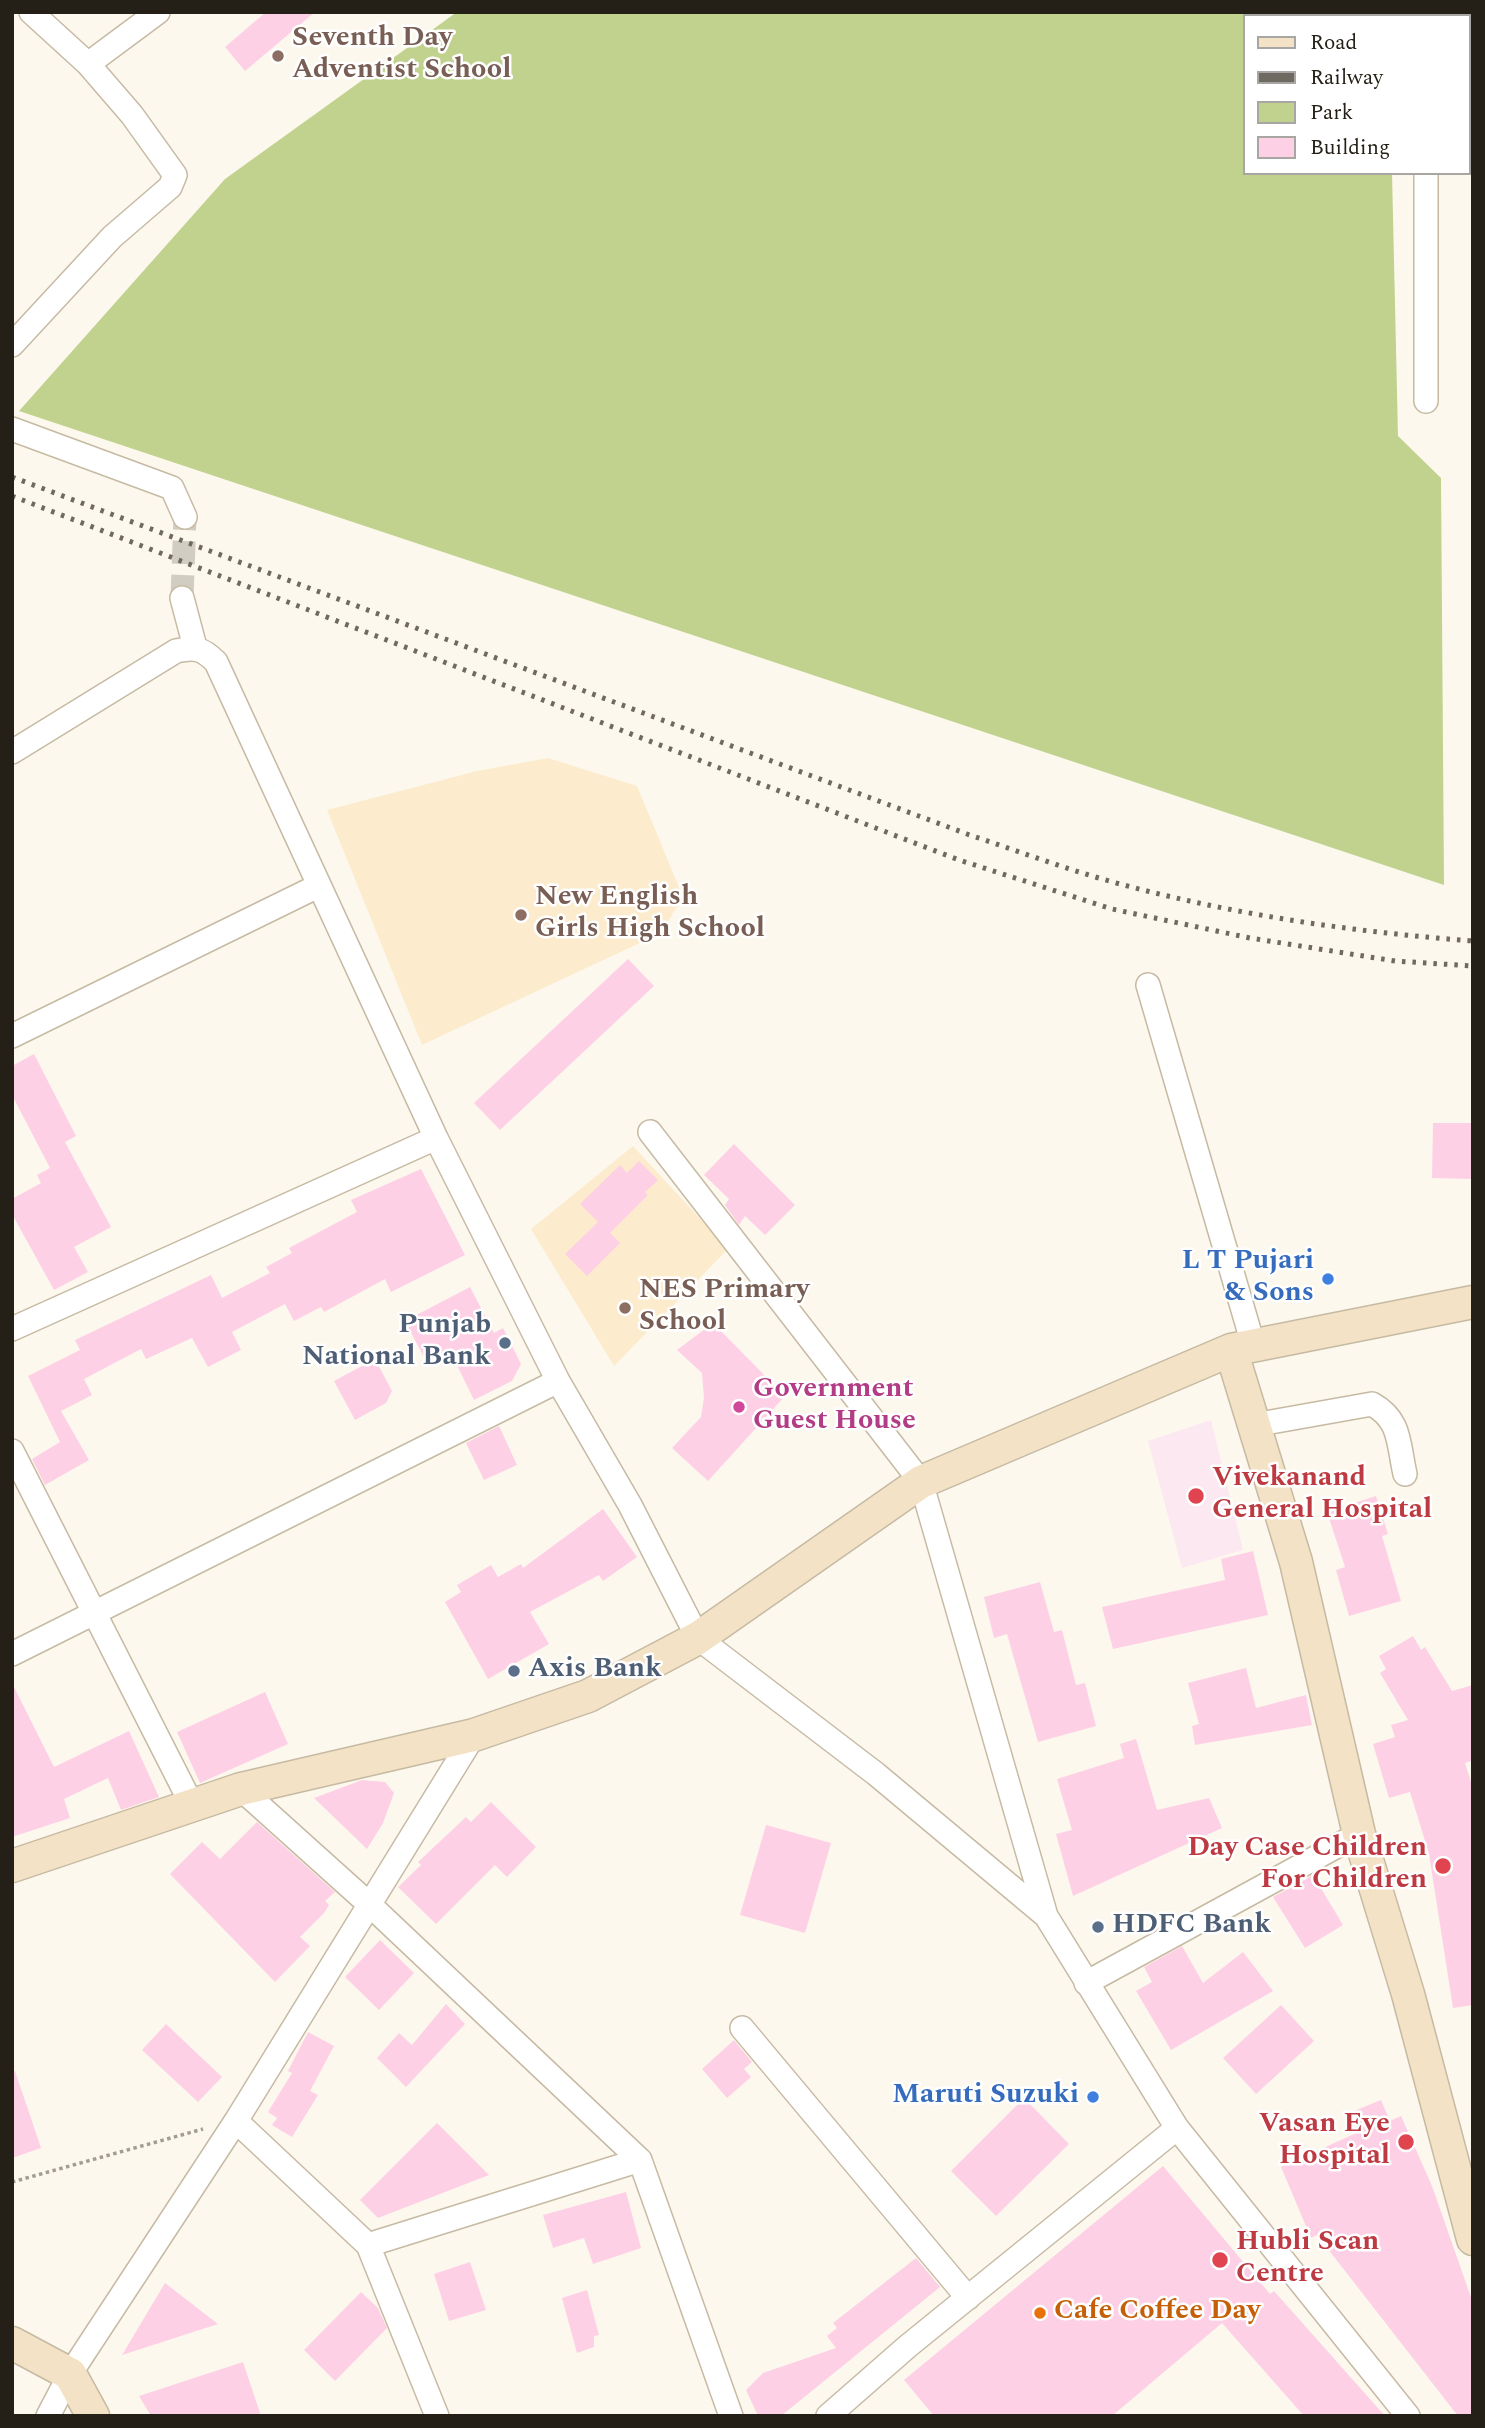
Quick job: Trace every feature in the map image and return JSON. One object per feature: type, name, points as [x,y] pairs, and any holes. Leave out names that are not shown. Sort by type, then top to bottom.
[{"type":"street","points":[[12,345],[112,237],[170,187],[175,176],[132,115],[88,64],[31,12]]},
{"type":"street","points":[[88,64],[158,12]]},
{"type":"street","points":[[1426,175],[1426,401]]},
{"type":"street","points":[[12,429],[172,488],[185,517]]},
{"type":"street","points":[[182,598],[195,647],[216,662],[436,1138],[558,1381],[630,1505],[698,1638],[876,1774],[1046,1916]]},
{"type":"street","points":[[12,752],[176,651],[195,647]]},
{"type":"street","points":[[12,1036],[318,886]]},
{"type":"street","points":[[1148,985],[1242,1347],[1254,1425],[1296,1562],[1359,1835],[1408,1994],[1473,2239]]},
{"type":"street","points":[[650,1132],[922,1482],[1046,1916],[1177,2128],[1408,2416]]},
{"type":"street","points":[[12,1329],[436,1138]]},
{"type":"street","points":[[12,1866],[241,1789],[474,1735],[588,1696],[698,1638],[922,1482],[1242,1347],[1473,1302]]},
{"type":"street","points":[[12,1654],[558,1381]]},
{"type":"street","points":[[1254,1425],[1372,1404],[1387,1413],[1394,1424],[1405,1474]]},
{"type":"street","points":[[12,1451],[193,1807]]},
{"type":"street","points":[[48,2416],[70,2374],[236,2121],[474,1735]]},
{"type":"street","points":[[241,1789],[370,1905],[639,2160],[731,2416]]},
{"type":"street","points":[[1086,1983],[1359,1835]]},
{"type":"street","points":[[742,2028],[968,2298]]},
{"type":"street","points":[[236,2121],[368,2245],[437,2416]]},
{"type":"street","points":[[828,2416],[1177,2128]]},
{"type":"street","points":[[368,2245],[639,2160]]},
{"type":"street","points":[[12,2343],[70,2374],[93,2416]]},
{"type":"path","points":[[12,2182],[236,2121]]},
{"type":"shaded area","name":"New English Girls High School","points":[[548,758],[637,786],[683,897],[661,933],[422,1045],[327,810],[477,771]]},
{"type":"shaded area","name":"NES Primary School","points":[[633,1146],[728,1249],[614,1366],[531,1229]]},
{"type":"shaded area","name":"Vivekanand General Hospital","points":[[1211,1420],[1243,1550],[1182,1568],[1148,1441]]},
{"type":"green space","points":[[457,12],[1388,12],[1244,14],[1244,175],[1392,175],[1398,436],[1441,478],[1444,885],[19,411],[225,179]]},
{"type":"building","points":[[266,12],[315,12],[245,71],[225,47]]},
{"type":"building","points":[[628,959],[654,986],[500,1130],[474,1103]]},
{"type":"building","points":[[34,1054],[76,1136],[65,1142],[111,1227],[74,1247],[88,1272],[54,1290],[12,1214],[12,1199],[41,1183],[37,1175],[50,1168],[12,1095],[12,1066]]},
{"type":"building","points":[[1433,1123],[1473,1123],[1473,1179],[1432,1178]]},
{"type":"building","points":[[734,1144],[795,1205],[765,1235],[745,1216],[739,1225],[725,1205],[729,1199],[704,1175]]},
{"type":"building","points":[[639,1161],[658,1180],[645,1192],[648,1195],[610,1233],[620,1243],[587,1276],[565,1254],[598,1222],[580,1204],[620,1165],[627,1173]]},
{"type":"building","points":[[421,1169],[465,1255],[391,1292],[385,1279],[324,1312],[321,1307],[294,1321],[285,1304],[232,1332],[241,1350],[208,1367],[192,1338],[146,1359],[141,1349],[84,1379],[92,1395],[61,1411],[89,1460],[45,1485],[32,1459],[60,1442],[28,1376],[80,1350],[75,1340],[211,1275],[222,1298],[270,1273],[266,1267],[292,1253],[289,1248],[357,1212],[351,1200]]},
{"type":"building","points":[[470,1287],[494,1333],[503,1328],[521,1364],[512,1381],[474,1400],[449,1349],[426,1361],[405,1321]]},
{"type":"building","name":"Government Guest House","points":[[713,1323],[785,1396],[708,1481],[672,1448],[701,1417],[704,1398],[702,1373],[677,1350]]},
{"type":"building","points":[[375,1359],[392,1391],[386,1403],[355,1420],[334,1381]]},
{"type":"building","points":[[499,1426],[517,1465],[484,1480],[466,1443]]},
{"type":"building","points":[[1376,1496],[1388,1534],[1382,1536],[1401,1601],[1349,1616],[1336,1570],[1345,1567],[1327,1512]]},
{"type":"building","points":[[603,1509],[637,1557],[603,1581],[599,1575],[530,1612],[549,1644],[488,1679],[445,1602],[461,1592],[457,1585],[491,1565],[498,1577],[521,1564],[523,1568]]},
{"type":"building","points":[[1253,1551],[1268,1615],[1113,1649],[1102,1607],[1225,1580],[1221,1559]]},
{"type":"building","points":[[1040,1582],[1054,1632],[1062,1630],[1076,1685],[1085,1683],[1096,1726],[1038,1742],[1007,1634],[994,1638],[984,1597]]},
{"type":"building","points":[[1413,1636],[1421,1650],[1425,1647],[1452,1691],[1473,1685],[1473,1760],[1465,1763],[1473,1788],[1473,2005],[1453,2008],[1429,1854],[1410,1792],[1389,1798],[1373,1744],[1395,1737],[1391,1725],[1408,1720],[1380,1673],[1386,1669],[1379,1656]]},
{"type":"building","points":[[1246,1668],[1256,1708],[1306,1695],[1312,1725],[1195,1745],[1192,1726],[1199,1724],[1188,1683]]},
{"type":"building","points":[[12,1683],[54,1767],[129,1731],[159,1797],[121,1810],[108,1778],[64,1799],[70,1818],[12,1837]]},
{"type":"building","points":[[265,1692],[288,1744],[200,1783],[177,1732]]},
{"type":"building","points":[[1136,1739],[1157,1810],[1209,1798],[1222,1828],[1073,1896],[1056,1834],[1072,1830],[1057,1779],[1124,1758],[1120,1744]]},
{"type":"building","points":[[362,1780],[385,1782],[394,1793],[383,1823],[367,1849],[314,1798]]},
{"type":"building","points":[[491,1802],[536,1847],[507,1877],[495,1865],[436,1924],[398,1887],[421,1865],[418,1862],[466,1817],[471,1822]]},
{"type":"building","points":[[257,1822],[335,1892],[325,1901],[329,1905],[324,1913],[300,1937],[310,1946],[275,1982],[170,1874],[202,1842],[220,1859]]},
{"type":"building","points":[[766,1825],[831,1843],[805,1933],[740,1915]]},
{"type":"building","points":[[1313,1875],[1343,1925],[1305,1948],[1273,1897]]},
{"type":"building","points":[[380,1940],[414,1973],[379,2010],[345,1977]]},
{"type":"building","points":[[1182,1946],[1203,1983],[1243,1952],[1273,1991],[1171,2050],[1136,1991],[1152,1982],[1144,1967]]},
{"type":"building","points":[[446,2004],[465,2024],[406,2087],[377,2058],[399,2033],[412,2045]]},
{"type":"building","points":[[1281,2005],[1314,2041],[1256,2094],[1223,2058]]},
{"type":"building","points":[[166,2024],[222,2077],[198,2102],[142,2050]]},
{"type":"building","points":[[308,2032],[334,2046],[310,2091],[318,2095],[292,2137],[272,2125],[277,2118],[268,2112],[292,2073],[288,2071]]},
{"type":"building","points":[[734,2040],[752,2062],[744,2069],[751,2077],[727,2098],[702,2069]]},
{"type":"building","points":[[15,2071],[41,2148],[12,2158],[12,2072]]},
{"type":"building","points":[[1024,2098],[1069,2144],[996,2216],[951,2171]]},
{"type":"building","points":[[1381,2100],[1390,2121],[1401,2116],[1432,2186],[1473,2303],[1473,2416],[1458,2416],[1317,2235],[1311,2238],[1281,2167],[1363,2130],[1354,2111]]},
{"type":"building","points":[[437,2123],[489,2175],[378,2218],[360,2200]]},
{"type":"building","points":[[1163,2166],[1270,2294],[1274,2291],[1385,2416],[1304,2416],[1222,2323],[1112,2416],[934,2416],[904,2380]]},
{"type":"building","points":[[626,2192],[641,2248],[593,2264],[584,2238],[553,2248],[543,2215]]},
{"type":"building","points":[[916,2258],[940,2287],[781,2416],[758,2416],[746,2390],[763,2373],[836,2348],[827,2336],[837,2328],[833,2323]]},
{"type":"building","points":[[470,2262],[486,2310],[449,2321],[434,2274]]},
{"type":"building","points":[[165,2283],[218,2324],[122,2355]]},
{"type":"building","points":[[587,2290],[599,2335],[594,2336],[594,2347],[577,2353],[562,2298]]},
{"type":"building","points":[[361,2292],[378,2308],[387,2328],[335,2381],[304,2350]]},
{"type":"building","points":[[243,2362],[261,2416],[151,2416],[139,2396]]},
{"type":"tunnel","points":[[182,598],[185,517]]},
{"type":"railway","points":[[12,477],[967,834],[1081,873],[1163,895],[1251,913],[1384,933],[1473,941]]},
{"type":"railway","points":[[12,496],[959,860],[1112,909],[1250,938],[1395,961],[1473,966]]},
{"type":"place","name":"Seventh Day Adventist School","points":[[278,56]]},
{"type":"place","name":"New English Girls High School","points":[[521,915]]},
{"type":"place","name":"L T Pujari & Sons","points":[[1328,1279]]},
{"type":"place","name":"NES Primary School","points":[[625,1308]]},
{"type":"place","name":"Punjab National Bank","points":[[505,1343]]},
{"type":"place","name":"Government Guest House","points":[[739,1407]]},
{"type":"place","name":"Vivekanand General Hospital","points":[[1196,1496]]},
{"type":"place","name":"Axis Bank","points":[[514,1671]]},
{"type":"place","name":"Day Case Children For Children","points":[[1443,1866]]},
{"type":"place","name":"HDFC Bank","points":[[1098,1927]]},
{"type":"place","name":"Maruti Suzuki","points":[[1093,2097]]},
{"type":"place","name":"Vasan Eye Hospital","points":[[1406,2142]]},
{"type":"place","name":"Hubli Scan Centre","points":[[1220,2260]]},
{"type":"place","name":"Cafe Coffee Day","points":[[1040,2313]]}]
